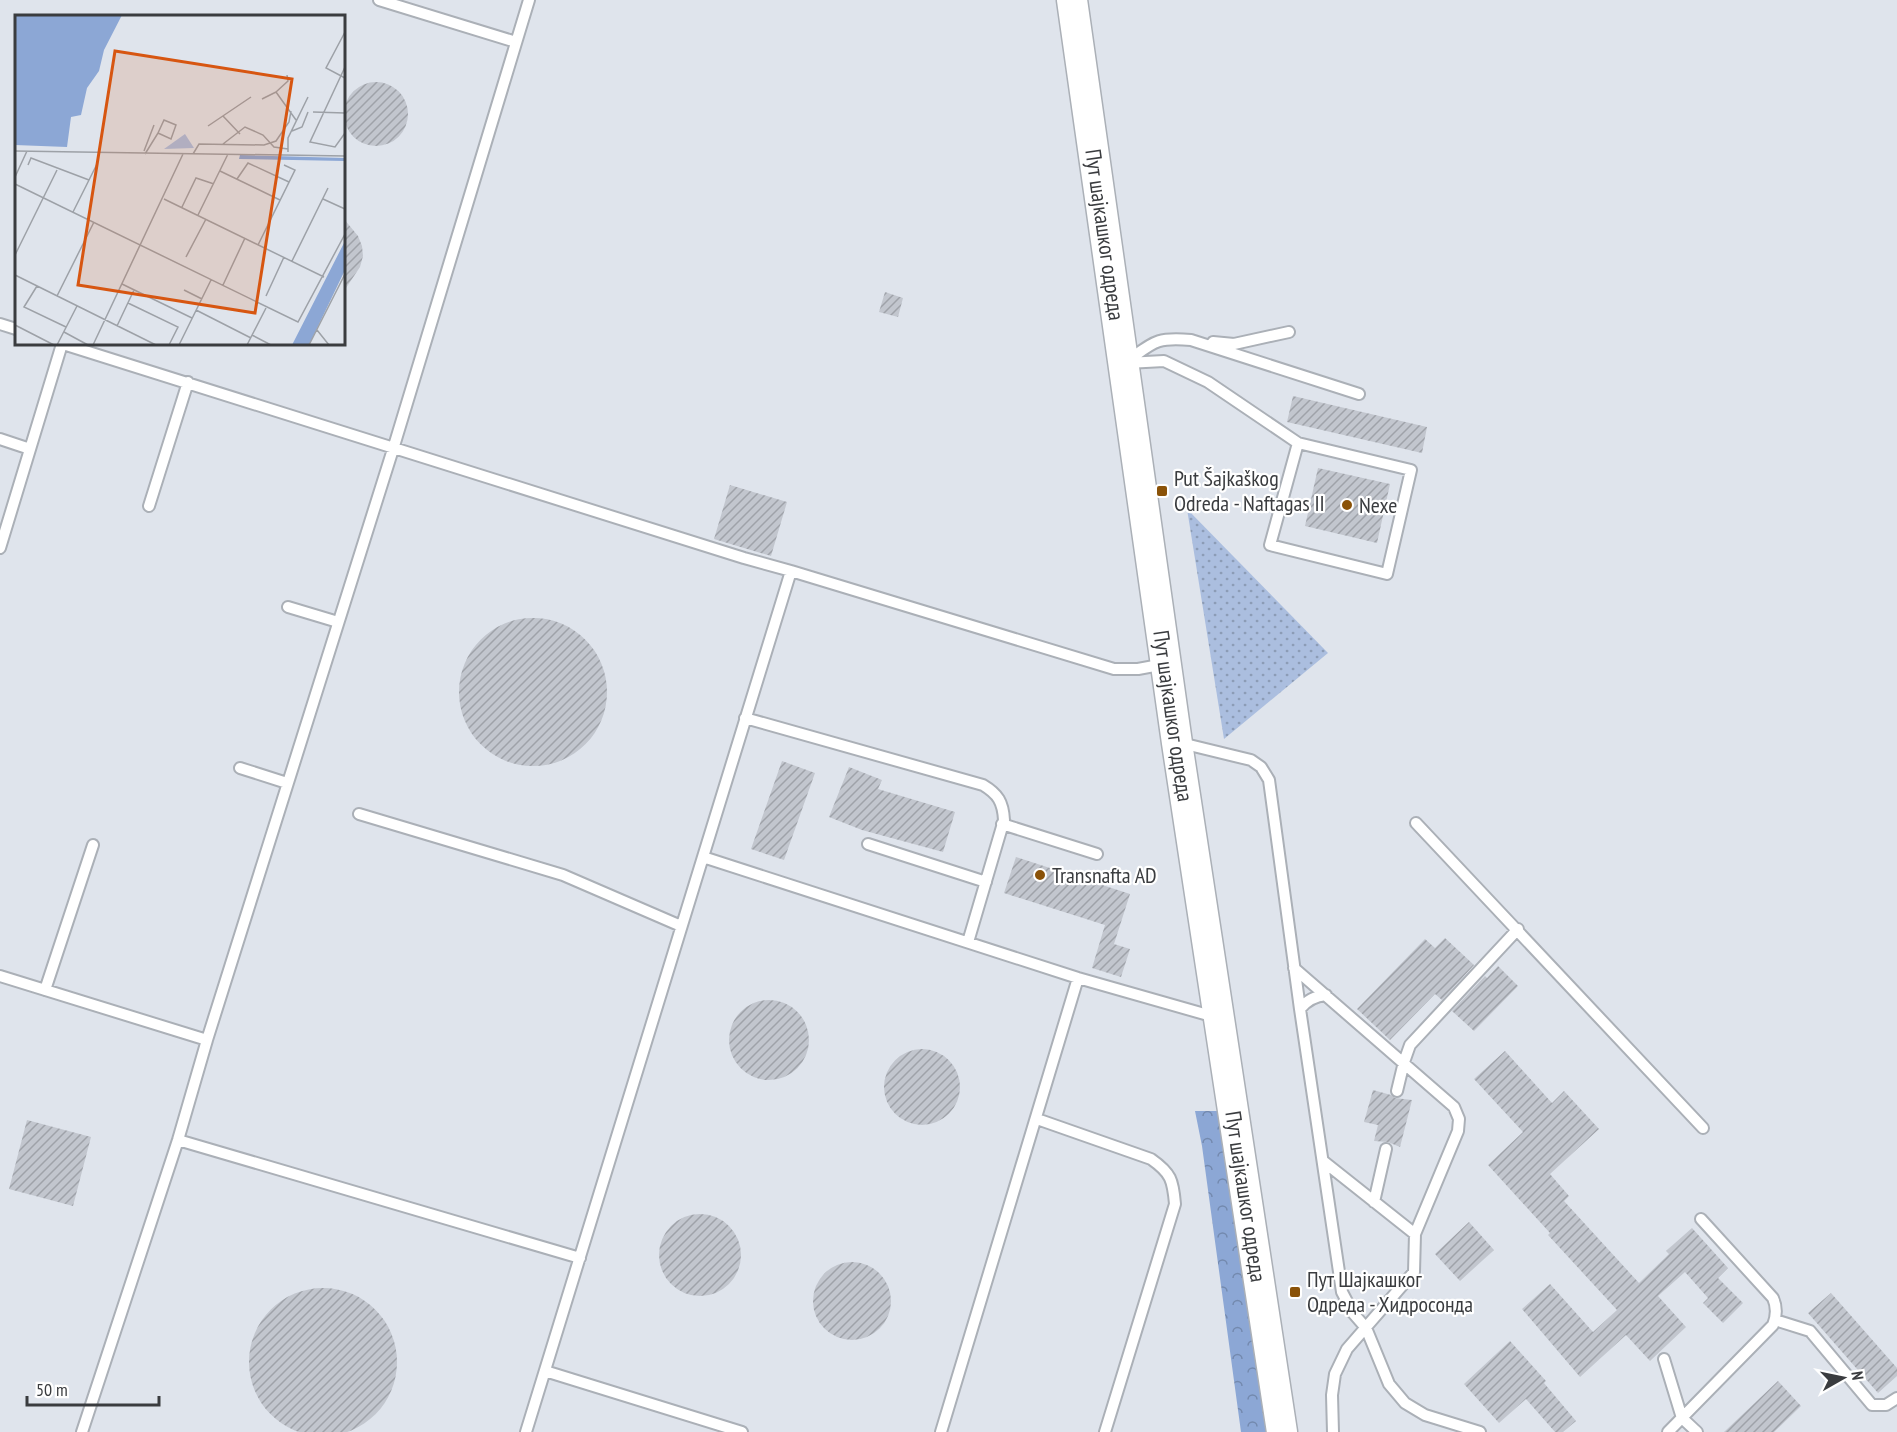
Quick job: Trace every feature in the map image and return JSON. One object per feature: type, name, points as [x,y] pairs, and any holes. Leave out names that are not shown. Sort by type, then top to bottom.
[{"type":"street","name":"Пут шајкашког одреда","points":[[1072,0],[1177,743],[1282,1432]]},
{"type":"lane","points":[[379,0],[516,42]]},
{"type":"lane","points":[[82,1432],[178,1140],[207,1040],[394,446],[529,0]]},
{"type":"lane","points":[[0,324],[15,329]]},
{"type":"lane","points":[[1123,364],[1155,341],[1167,338],[1234,344],[1290,332]]},
{"type":"lane","points":[[1191,339],[1359,394]]},
{"type":"lane","points":[[0,548],[63,345]]},
{"type":"lane","points":[[66,345],[394,446],[744,558],[1114,669],[1138,669],[1166,663]]},
{"type":"lane","points":[[1123,364],[1164,361],[1208,382],[1298,443],[1412,470],[1387,574],[1270,545],[1298,443]]},
{"type":"lane","points":[[149,506],[188,382]]},
{"type":"lane","points":[[0,440],[30,449]]},
{"type":"lane","points":[[526,1432],[791,571]]},
{"type":"lane","points":[[288,607],[338,622]]},
{"type":"lane","points":[[746,718],[983,785],[995,792],[1003,805],[1002,825],[968,942]]},
{"type":"lane","points":[[1177,743],[1251,760],[1261,766],[1269,780],[1342,1292],[1353,1313],[1366,1328],[1389,1384],[1406,1403],[1425,1415],[1480,1432]]},
{"type":"lane","points":[[240,768],[288,783]]},
{"type":"lane","points":[[360,814],[563,875],[681,926]]},
{"type":"lane","points":[[1416,823],[1703,1128]]},
{"type":"lane","points":[[1002,825],[1097,854]]},
{"type":"lane","points":[[868,844],[986,882]]},
{"type":"lane","points":[[45,990],[93,845]]},
{"type":"lane","points":[[703,857],[1078,978],[1220,1018]]},
{"type":"lane","points":[[1397,1091],[1410,1045],[1518,929]]},
{"type":"lane","points":[[1294,968],[1454,1107],[1459,1119],[1458,1131],[1414,1234],[1414,1272],[1347,1349],[1335,1374],[1332,1395],[1333,1432]]},
{"type":"lane","points":[[0,976],[207,1040]]},
{"type":"lane","points":[[940,1432],[1078,978]]},
{"type":"lane","points":[[1300,1009],[1306,1002],[1326,994]]},
{"type":"lane","points":[[1036,1119],[1150,1159],[1166,1169],[1174,1184],[1175,1204],[1105,1432]]},
{"type":"lane","points":[[178,1140],[579,1258]]},
{"type":"lane","points":[[1374,1202],[1386,1149]]},
{"type":"lane","points":[[1323,1161],[1414,1234]]},
{"type":"lane","points":[[1668,1432],[1773,1325],[1777,1308],[1773,1298],[1701,1219]]},
{"type":"lane","points":[[1775,1320],[1810,1331],[1872,1405],[1886,1406],[1897,1398]]},
{"type":"lane","points":[[1664,1359],[1682,1418],[1697,1432]]},
{"type":"lane","points":[[545,1371],[742,1432]]},
{"type":"shaded area","points":[[1187,509],[1328,653],[1224,739]]},
{"type":"green space","points":[[1195,1111],[1227,1111],[1271,1432],[1241,1432],[1202,1146]]},
{"type":"building","points":[[376,82],[394,87],[403,96],[407,108],[406,126],[403,132],[388,144],[376,146],[364,144],[353,137],[346,126],[346,102],[353,91],[364,84]]},
{"type":"building","points":[[345,220],[358,236],[362,246],[363,256],[360,267],[345,290]]},
{"type":"building","points":[[885,292],[903,298],[898,317],[879,312]]},
{"type":"building","points":[[1293,396],[1427,427],[1422,453],[1287,422]]},
{"type":"building","name":"Nexe","points":[[1318,468],[1390,484],[1377,543],[1305,526]]},
{"type":"building","points":[[730,485],[787,502],[771,556],[714,539]]},
{"type":"building","points":[[533,618],[561,623],[586,639],[602,664],[607,692],[602,720],[586,745],[561,761],[533,766],[505,761],[480,745],[464,720],[459,692],[464,664],[480,639],[505,623]]},
{"type":"building","points":[[782,761],[815,773],[784,860],[751,849]]},
{"type":"building","points":[[849,767],[882,780],[878,789],[955,812],[943,852],[862,830],[829,817]]},
{"type":"building","name":"Transnafta AD","points":[[1016,857],[1130,894],[1114,944],[1130,949],[1121,977],[1092,968],[1105,925],[1004,893]]},
{"type":"building","points":[[1445,938],[1474,965],[1442,1000],[1435,994],[1390,1040],[1357,1009],[1425,939],[1435,948]]},
{"type":"building","points":[[1498,966],[1518,986],[1474,1031],[1452,1011],[1485,976],[1487,978]]},
{"type":"building","points":[[761,1000],[777,1000],[798,1011],[809,1032],[809,1048],[798,1069],[777,1080],[761,1080],[747,1074],[735,1062],[729,1048],[729,1032],[735,1018],[747,1006]]},
{"type":"building","points":[[930,1049],[943,1055],[954,1066],[960,1079],[958,1102],[943,1119],[930,1125],[914,1125],[901,1119],[886,1102],[884,1079],[890,1066],[907,1051]]},
{"type":"building","points":[[1505,1051],[1552,1103],[1564,1091],[1599,1129],[1550,1174],[1569,1196],[1564,1201],[1639,1283],[1669,1254],[1666,1251],[1692,1228],[1728,1268],[1718,1278],[1743,1303],[1723,1323],[1703,1303],[1708,1298],[1685,1272],[1658,1296],[1686,1327],[1650,1361],[1626,1335],[1580,1377],[1522,1309],[1550,1284],[1593,1332],[1617,1310],[1488,1165],[1523,1132],[1474,1079]]},
{"type":"building","points":[[1373,1090],[1395,1098],[1412,1100],[1400,1147],[1388,1142],[1374,1141],[1378,1125],[1364,1122]]},
{"type":"building","points":[[27,1120],[91,1137],[73,1206],[9,1189]]},
{"type":"building","points":[[700,1214],[716,1217],[729,1226],[738,1239],[741,1255],[738,1271],[729,1284],[716,1293],[700,1296],[684,1293],[671,1284],[662,1271],[659,1255],[662,1239],[671,1226],[684,1217]]},
{"type":"building","points":[[1469,1222],[1494,1250],[1460,1281],[1435,1254]]},
{"type":"building","points":[[852,1262],[867,1265],[880,1273],[888,1286],[891,1301],[888,1316],[880,1329],[867,1337],[852,1340],[837,1337],[824,1329],[816,1316],[813,1301],[816,1286],[824,1273],[837,1265]]},
{"type":"building","points":[[309,1289],[337,1289],[364,1300],[385,1321],[396,1348],[396,1376],[385,1403],[364,1424],[343,1433],[303,1433],[282,1424],[261,1403],[250,1376],[250,1348],[261,1321],[282,1300]]},
{"type":"building","points":[[1831,1293],[1897,1368],[1897,1376],[1878,1393],[1808,1313]]},
{"type":"building","points":[[1510,1341],[1546,1381],[1544,1383],[1576,1421],[1563,1432],[1555,1432],[1526,1399],[1499,1423],[1464,1384]]},
{"type":"building","points":[[1778,1381],[1801,1406],[1774,1432],[1724,1432]]},
{"type":"place","name":"Put Šajkaškog Odreda - Naftagas II","points":[[1162,491]]},
{"type":"place","name":"Nexe","points":[[1347,505]]},
{"type":"place","name":"Transnafta AD","points":[[1040,875]]},
{"type":"place","name":"Пут Шајкашког Одреда - Хидросонда","points":[[1295,1292]]}]
